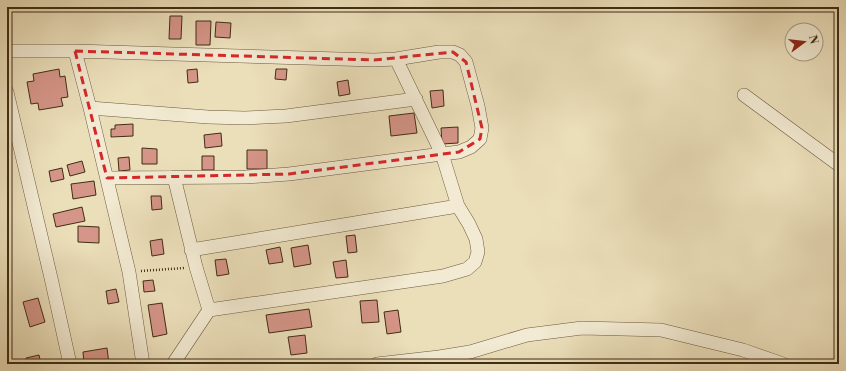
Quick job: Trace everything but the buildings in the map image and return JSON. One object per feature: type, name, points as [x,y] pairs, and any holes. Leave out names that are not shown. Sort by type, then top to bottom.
[{"type":"street","points":[[7,51],[374,60],[396,59],[439,52],[453,52],[460,55],[466,62],[478,106],[482,128],[480,139],[471,147],[460,152],[289,174],[246,177],[107,178]]},
{"type":"street","points":[[75,52],[90,108],[129,272],[143,364]]},
{"type":"street","points":[[173,364],[209,310],[443,276],[467,269],[475,262],[478,252],[476,239],[458,206],[442,154],[396,59]]},
{"type":"street","points":[[7,92],[70,364]]},
{"type":"street","points":[[744,95],[839,165]]},
{"type":"street","points":[[90,108],[208,117],[246,118],[286,116],[416,99]]},
{"type":"street","points":[[174,177],[196,267],[209,310]]},
{"type":"street","points":[[192,250],[458,206]]},
{"type":"street","points":[[377,364],[470,352],[527,335],[582,328],[661,330],[742,350],[783,364]]},
{"type":"path","points":[[129,272],[196,267]]},
{"type":"highlighted area","points":[[75,51],[374,60],[453,52],[466,62],[482,128],[480,139],[459,152],[289,174],[107,178]]}]
